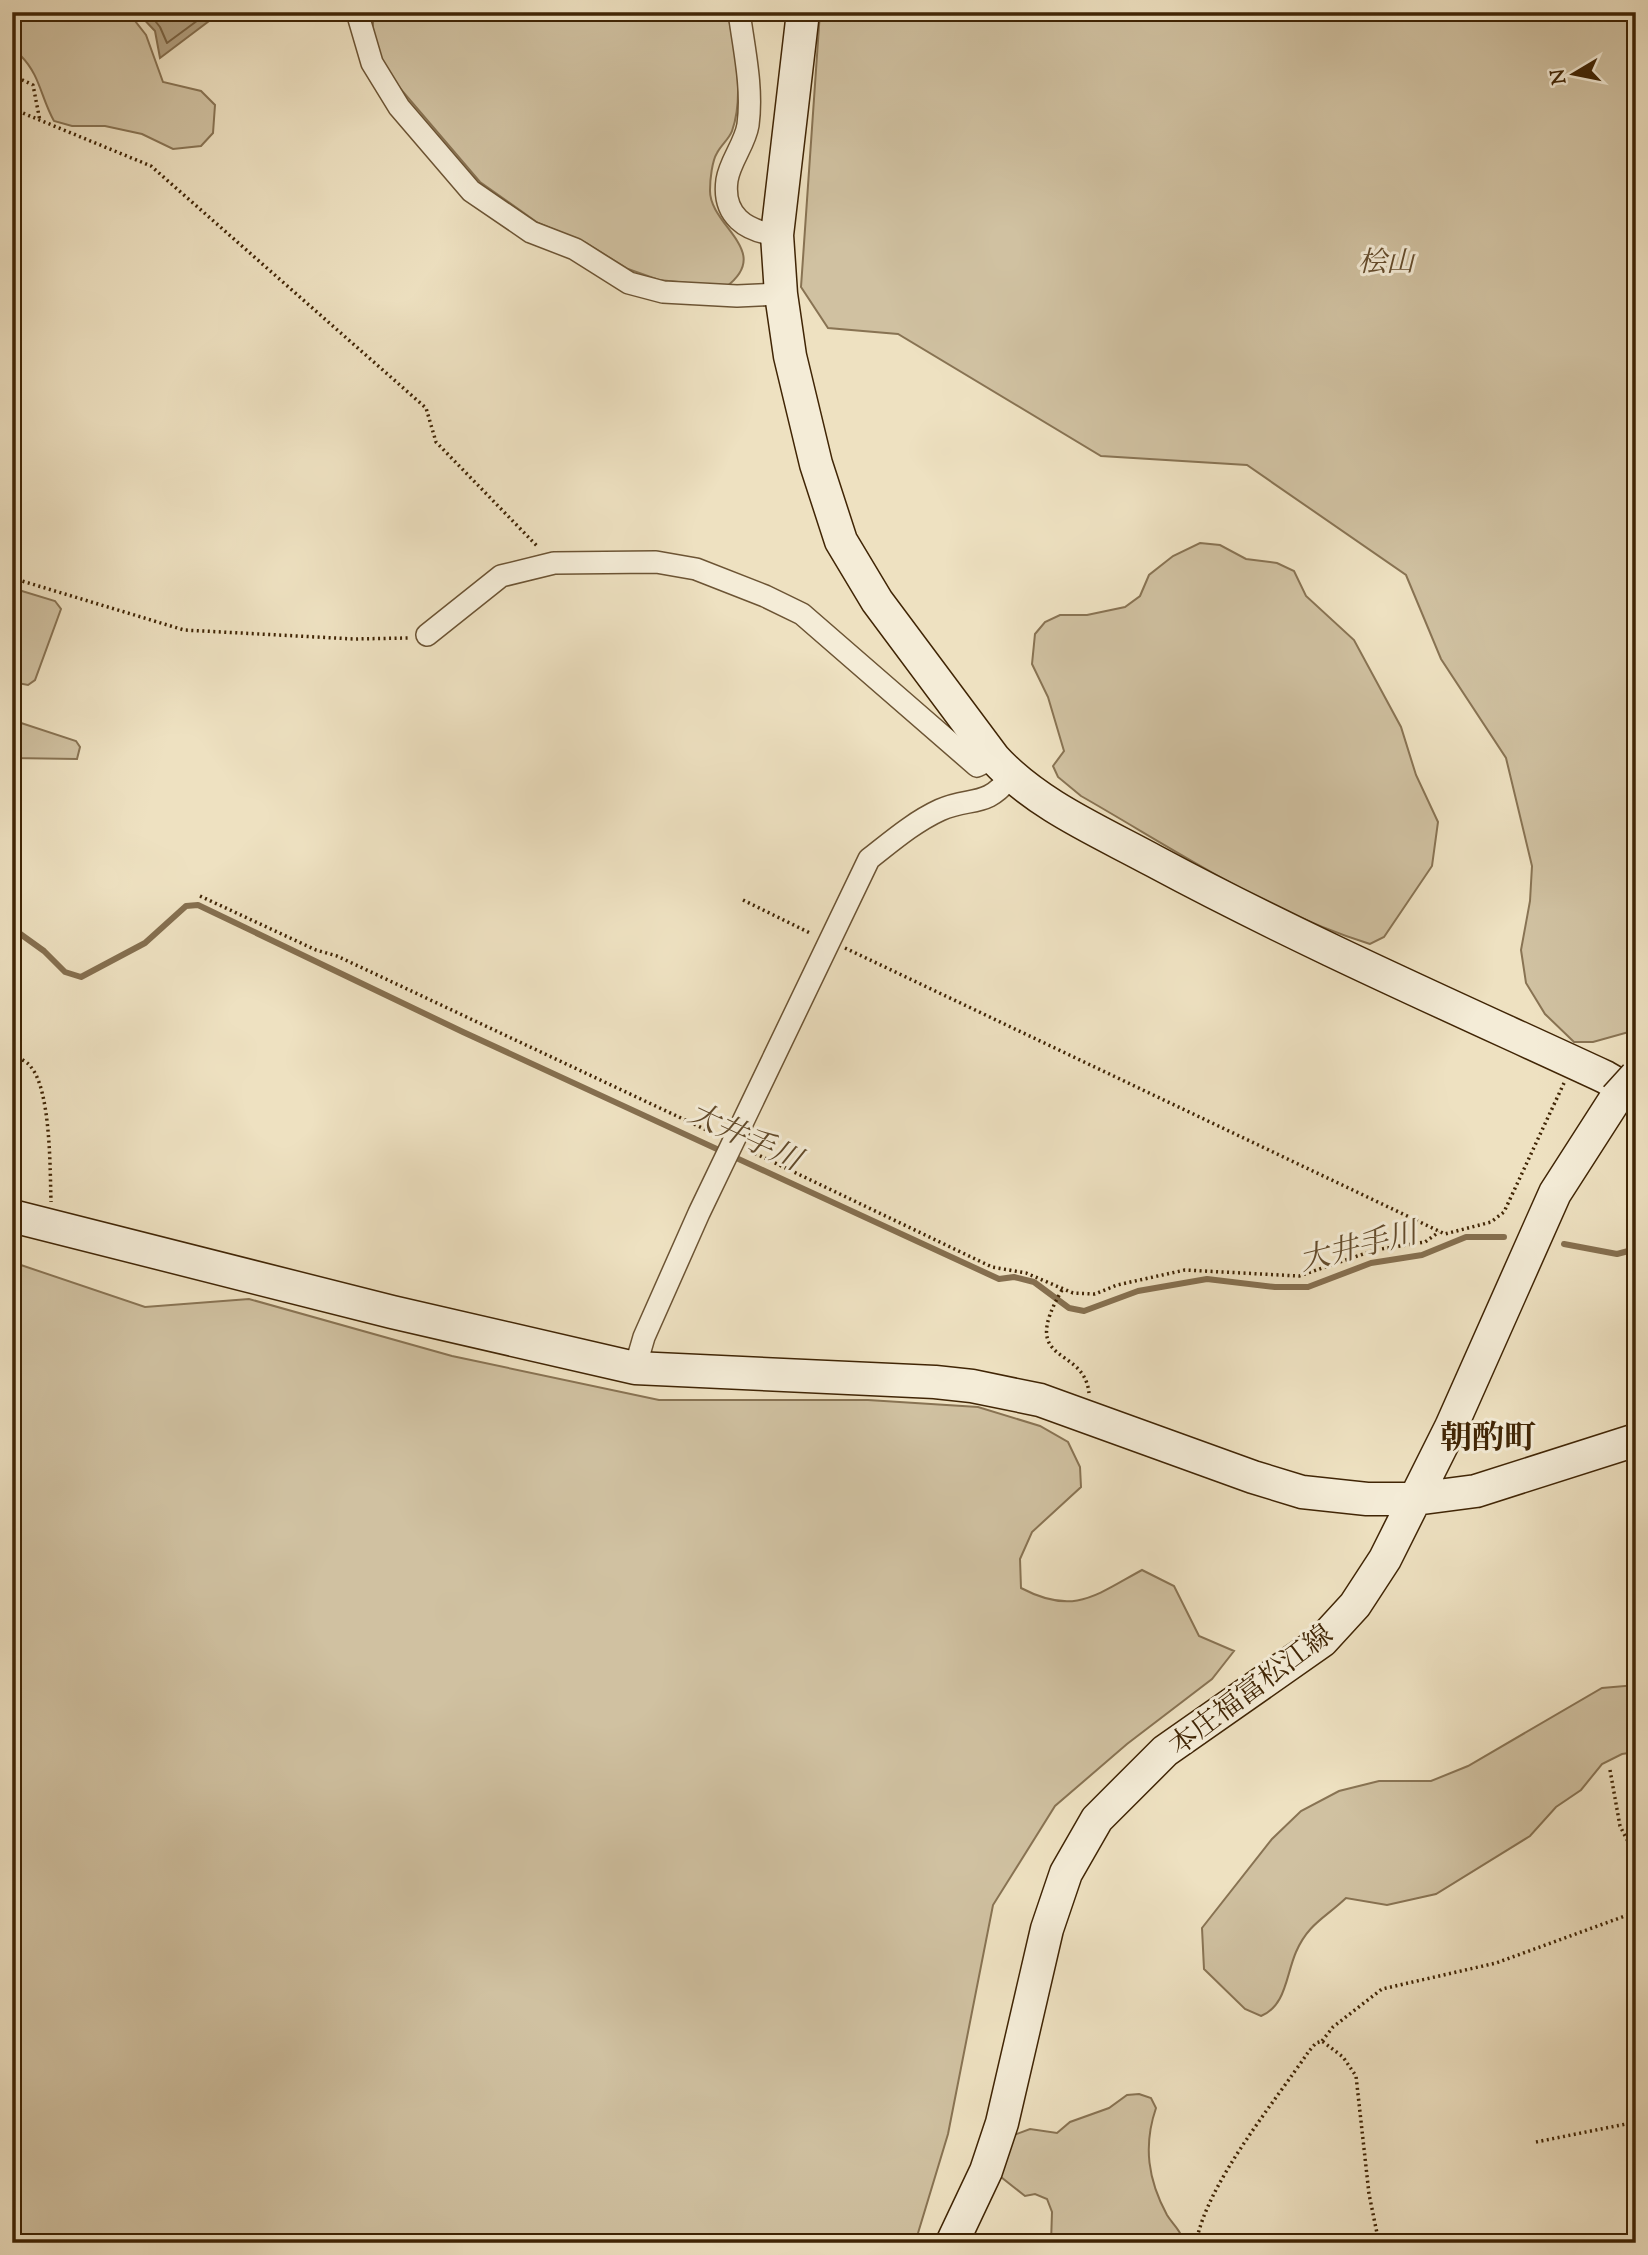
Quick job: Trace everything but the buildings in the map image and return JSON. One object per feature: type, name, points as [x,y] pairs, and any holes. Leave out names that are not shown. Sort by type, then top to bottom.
[{"type":"street","points":[[357,12],[372,64],[399,107],[471,191],[531,232],[575,249],[629,283],[663,292],[737,296],[780,293]]},
{"type":"street","points":[[739,12],[749,95],[748,127],[727,180],[728,205],[741,223],[753,232],[777,235]]},
{"type":"street","points":[[803,12],[777,235],[780,293],[790,356],[813,451],[841,541],[877,601],[1003,767],[1061,810],[1250,912],[1629,1090]]},
{"type":"street","points":[[427,635],[501,576],[554,563],[656,562],[696,569],[765,596],[802,614],[977,766],[1003,767]]},
{"type":"street","points":[[635,1368],[644,1337],[825,939],[869,859],[912,826],[943,809],[979,802],[1000,790],[1003,767]]},
{"type":"street","name":"本庄福富松江線","points":[[952,2243],[986,2171],[1002,2123],[1047,1929],[1066,1873],[1097,1819],[1165,1751],[1322,1640],[1355,1605],[1385,1559],[1451,1427],[1555,1193],[1629,1090]]},
{"type":"street","points":[[12,1216],[392,1312],[635,1368],[972,1386],[1040,1400],[1302,1492],[1367,1499],[1415,1499],[1476,1491],[1636,1440]]},
{"type":"path","points":[[12,75],[33,85],[40,121]]},
{"type":"path","points":[[13,109],[151,166],[426,408],[436,442],[554,563]]},
{"type":"path","points":[[12,578],[184,630],[354,639],[427,635]]},
{"type":"path","points":[[200,896],[316,950],[337,956],[730,1150],[992,1268],[1026,1273],[1060,1292],[1095,1294],[1117,1285],[1185,1270],[1299,1276],[1375,1250],[1425,1242],[1439,1233]]},
{"type":"path","points":[[743,900],[1439,1233],[1455,1233],[1491,1222],[1504,1212],[1574,1062]]},
{"type":"path","points":[[12,1056],[29,1064],[37,1079],[48,1133],[52,1225]]},
{"type":"path","points":[[1060,1292],[1046,1326],[1047,1342],[1055,1353],[1078,1368],[1088,1385],[1089,1398]]},
{"type":"path","points":[[1610,1770],[1620,1826],[1636,1857]]},
{"type":"path","points":[[1196,2243],[1206,2212],[1226,2175],[1309,2051],[1322,2041],[1333,2027],[1382,1989],[1496,1964],[1636,1912]]},
{"type":"path","points":[[1322,2041],[1343,2057],[1356,2077],[1369,2194],[1379,2243]]},
{"type":"path","points":[[1536,2142],[1636,2122]]},
{"type":"green space","points":[[12,12],[128,12],[146,35],[163,82],[201,91],[215,105],[213,133],[201,146],[173,149],[142,134],[105,126],[72,126],[54,121],[27,63],[21,56],[12,55]]},
{"type":"green space","points":[[374,12],[728,12],[737,72],[738,102],[732,131],[714,161],[710,190],[712,203],[742,250],[744,262],[739,274],[726,287],[659,280],[628,269],[586,243],[538,223],[480,182],[392,79],[371,45]]},
{"type":"green space","name":"桧山","points":[[820,12],[1636,12],[1636,1030],[1593,1042],[1574,1042],[1545,1014],[1526,983],[1521,950],[1530,901],[1532,866],[1506,758],[1441,659],[1406,575],[1247,465],[1101,456],[898,334],[828,328],[801,287]]},
{"type":"green space","points":[[1200,543],[1220,545],[1246,559],[1277,563],[1294,571],[1306,596],[1354,640],[1401,727],[1416,775],[1438,822],[1432,866],[1384,937],[1370,944],[1294,915],[1221,878],[1081,796],[1058,777],[1053,766],[1064,751],[1048,697],[1032,664],[1035,634],[1045,622],[1060,615],[1087,615],[1125,607],[1140,596],[1149,575],[1173,556]]},
{"type":"green space","points":[[12,588],[55,601],[61,609],[35,680],[28,685],[12,682]]},
{"type":"green space","points":[[12,720],[76,741],[80,747],[77,759],[12,758]]},
{"type":"green space","points":[[12,1262],[145,1307],[249,1299],[452,1356],[659,1400],[868,1400],[978,1407],[1040,1426],[1068,1442],[1080,1467],[1081,1487],[1032,1532],[1020,1559],[1021,1588],[1056,1601],[1084,1599],[1142,1570],[1174,1586],[1199,1636],[1234,1651],[1212,1679],[1127,1744],[1055,1806],[993,1905],[948,2134],[915,2243],[12,2243]]},
{"type":"green space","points":[[1636,1685],[1636,1752],[1622,1754],[1602,1764],[1581,1790],[1556,1807],[1530,1836],[1436,1894],[1387,1905],[1346,1898],[1318,1922],[1301,1942],[1284,1989],[1276,2005],[1269,2011],[1261,2016],[1245,2009],[1204,1969],[1202,1928],[1272,1839],[1301,1811],[1339,1791],[1379,1781],[1431,1781],[1468,1766],[1602,1688]]},
{"type":"green space","points":[[1139,2094],[1151,2098],[1156,2108],[1149,2149],[1152,2176],[1167,2215],[1183,2243],[1051,2243],[1052,2212],[1047,2199],[1035,2194],[1025,2196],[1001,2177],[1003,2158],[1014,2135],[1030,2129],[1057,2133],[1070,2122],[1109,2108],[1127,2095]]},
{"type":"water","points":[[137,12],[221,12],[160,58],[155,31]]},
{"type":"waterway","name":"大井手川","points":[[12,928],[44,951],[65,972],[81,977],[145,943],[186,906],[198,905],[463,1032],[999,1279],[1014,1277],[1034,1282],[1069,1308],[1084,1311],[1138,1291],[1207,1279],[1275,1287],[1308,1287],[1371,1263],[1422,1255],[1466,1237],[1504,1237]]},
{"type":"waterway","name":"大井手川","points":[[1564,1244],[1617,1254],[1636,1249]]},
{"type":"district","name":"朝酌町","points":[[1488,1437]]}]
